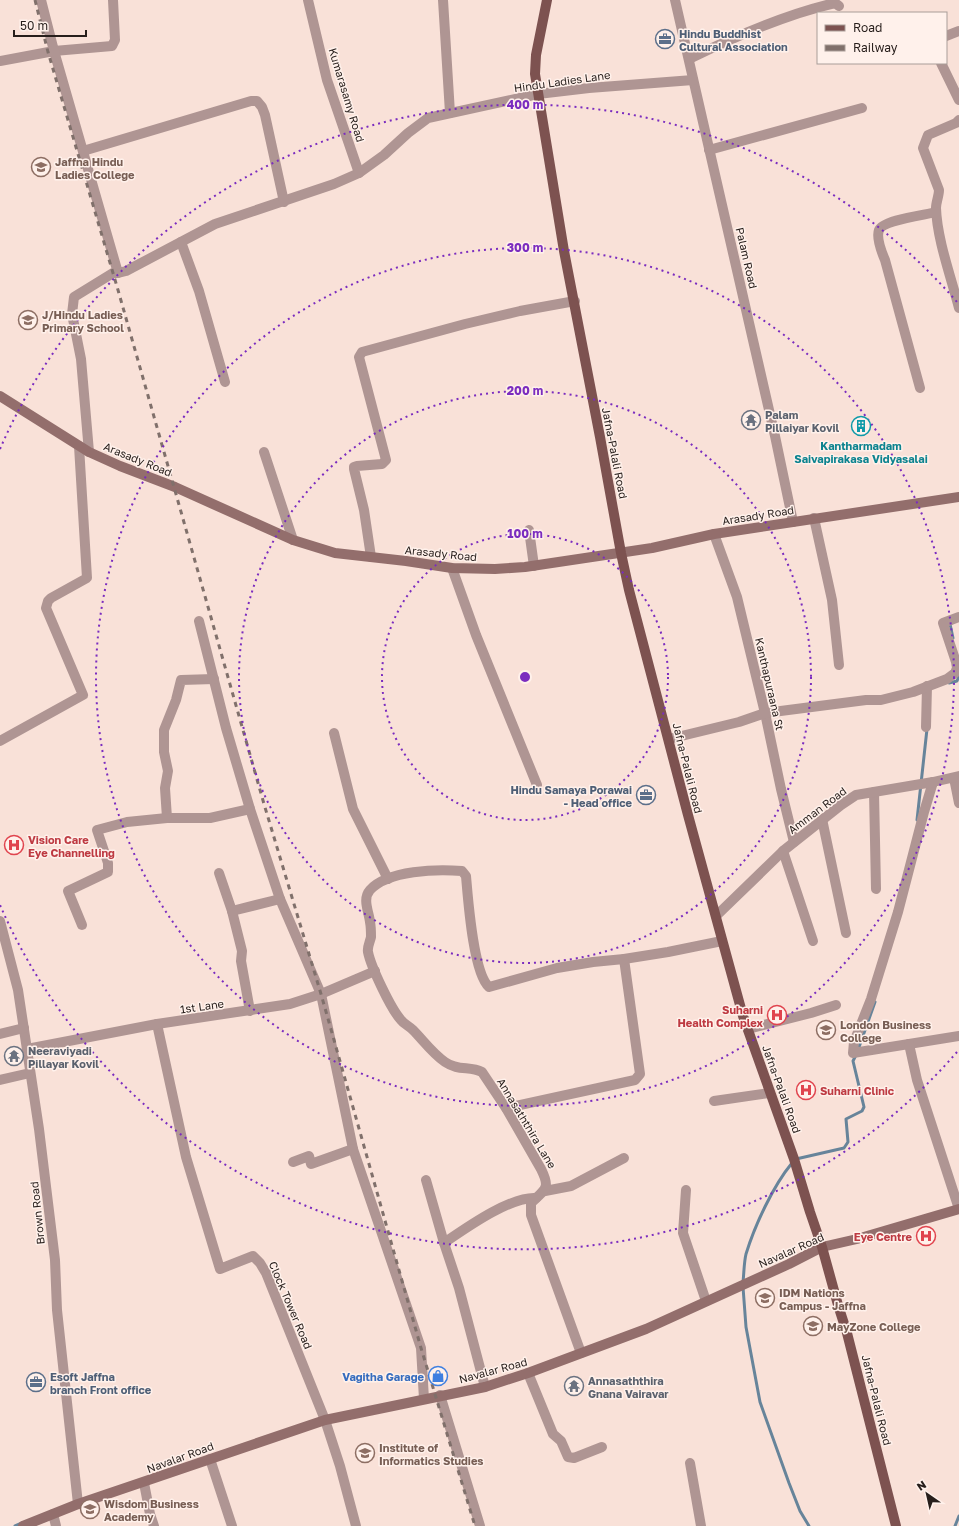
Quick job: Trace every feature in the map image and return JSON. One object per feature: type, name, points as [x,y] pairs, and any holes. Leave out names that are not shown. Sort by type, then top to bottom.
[{"type":"main road","name":"Jafna-Palali Road","points":[[546,0],[536,55],[535,74],[564,251],[575,301],[621,553],[722,941],[748,1029],[769,1093],[794,1160],[833,1282],[836,1299],[855,1363],[896,1526]]},
{"type":"main road","name":"Arasady Road","points":[[0,396],[89,452],[120,466],[175,487],[293,540],[334,553],[452,568],[495,569],[534,566],[652,548],[714,534],[959,497]]},
{"type":"main road","name":"Navalar Road","points":[[23,1526],[78,1504],[144,1483],[324,1420],[485,1387],[528,1373],[646,1329],[789,1264],[822,1247],[856,1239],[959,1209]]},
{"type":"street","points":[[41,0],[54,51],[118,273]]},
{"type":"street","points":[[0,61],[54,51],[112,46],[115,40],[113,0]]},
{"type":"street","name":"Kumarasamy Road","points":[[308,0],[327,80],[359,173]]},
{"type":"street","points":[[443,0],[450,113]]},
{"type":"street","name":"Palam Road","points":[[675,0],[778,447],[793,522]]},
{"type":"street","points":[[689,59],[729,39],[781,20],[835,3],[839,6]]},
{"type":"street","points":[[947,36],[959,31]]},
{"type":"street","points":[[941,64],[959,100]]},
{"type":"street","name":"Hindu Ladies Lane","points":[[89,452],[81,359],[72,314],[74,298],[113,273],[126,271],[215,224],[284,202],[334,184],[359,173],[384,155],[408,133],[428,118],[538,94],[588,88],[693,80]]},
{"type":"street","points":[[83,152],[201,115],[251,101],[257,101],[262,107],[265,115],[284,202]]},
{"type":"street","points":[[710,150],[862,108]]},
{"type":"street","points":[[959,120],[956,123],[928,135],[923,148],[939,190],[936,212],[959,308]]},
{"type":"street","points":[[920,388],[898,304],[878,237],[879,231],[883,225],[890,222],[936,212]]},
{"type":"street","points":[[181,242],[199,291],[225,382]]},
{"type":"street","points":[[371,557],[364,510],[354,467],[382,464],[386,460],[359,357],[360,354],[362,352],[520,310],[575,301]]},
{"type":"street","points":[[0,741],[83,695],[46,608],[48,601],[51,598],[86,578],[79,446]]},
{"type":"street","points":[[264,452],[293,540]]},
{"type":"street","points":[[814,518],[832,600],[839,664]]},
{"type":"street","points":[[528,530],[534,566]]},
{"type":"street","name":"Kanthapuraana St","points":[[714,534],[737,596],[794,842]]},
{"type":"street","points":[[452,568],[476,635],[537,785]]},
{"type":"street","points":[[669,739],[739,722],[765,713],[866,700],[881,700],[913,692],[947,678],[955,673],[957,668],[955,657],[943,623],[959,617]]},
{"type":"street","points":[[199,621],[228,735],[250,809],[280,899],[321,994],[353,1149],[421,1348],[424,1399]]},
{"type":"street","points":[[167,818],[166,788],[168,771],[164,752],[164,730],[176,700],[181,680],[214,679]]},
{"type":"street","points":[[926,727],[927,686]]},
{"type":"street","points":[[334,733],[353,809],[388,879]]},
{"type":"street","points":[[956,777],[959,804]]},
{"type":"street","name":"Amman Road","points":[[716,916],[783,850],[840,805],[856,795],[956,777]]},
{"type":"street","points":[[933,782],[898,912],[871,999],[854,1042],[853,1054],[959,1036]]},
{"type":"street","points":[[874,792],[876,889]]},
{"type":"street","points":[[82,925],[68,891],[108,872],[108,862],[97,830],[127,822],[167,818],[210,818],[250,809]]},
{"type":"street","points":[[822,819],[846,933]]},
{"type":"street","points":[[783,850],[813,941]]},
{"type":"street","name":"Annasaththira Lane","points":[[545,1191],[547,1185],[546,1179],[541,1169],[506,1108],[482,1072],[458,1068],[444,1061],[426,1046],[412,1029],[402,1021],[393,1009],[375,971],[368,951],[371,930],[366,898],[369,891],[388,879],[409,873],[445,869],[462,871],[465,873],[470,927],[475,952],[483,980],[489,987],[557,968],[624,959]]},
{"type":"street","points":[[219,873],[232,911],[242,950],[241,961],[250,1011]]},
{"type":"street","points":[[232,911],[280,899]]},
{"type":"street","name":"Brown Road","points":[[0,921],[18,990],[39,1129],[55,1260],[57,1310],[78,1504]]},
{"type":"street","points":[[506,1108],[635,1080],[640,1074],[624,959],[722,941]]},
{"type":"street","name":"1st Lane","points":[[27,1049],[157,1024],[290,1004],[321,994],[375,971]]},
{"type":"street","points":[[748,1029],[812,1013],[836,1005]]},
{"type":"street","name":"Clock Tower Road","points":[[157,1024],[186,1157],[220,1269],[253,1256],[260,1263],[266,1273],[324,1420],[340,1466],[356,1526]]},
{"type":"street","points":[[0,1034],[24,1028]]},
{"type":"street","points":[[909,1044],[917,1080],[959,1209]]},
{"type":"street","points":[[0,1080],[30,1073]]},
{"type":"street","points":[[714,1101],[769,1093]]},
{"type":"street","points":[[293,1162],[309,1156],[311,1164],[353,1149]]},
{"type":"street","points":[[581,1354],[531,1215],[531,1203],[545,1191],[571,1186],[624,1158]]},
{"type":"street","points":[[426,1180],[459,1288],[485,1387]]},
{"type":"street","points":[[686,1190],[683,1233],[706,1301]]},
{"type":"street","points":[[444,1243],[476,1222],[505,1206],[529,1197],[536,1198]]},
{"type":"street","points":[[528,1373],[553,1434],[561,1441],[568,1457],[574,1458],[602,1447]]},
{"type":"street","points":[[440,1396],[480,1526]]},
{"type":"street","points":[[210,1459],[232,1526]]},
{"type":"street","points":[[690,1463],[701,1526]]},
{"type":"street","points":[[144,1483],[154,1526]]},
{"type":"street","points":[[53,1514],[56,1526]]},
{"type":"waterway","points":[[952,623],[950,624],[953,638]]},
{"type":"waterway","points":[[949,683],[957,681],[959,676]]},
{"type":"waterway","points":[[917,820],[927,729]]},
{"type":"waterway","points":[[858,1050],[875,1002]]},
{"type":"waterway","points":[[796,1159],[844,1148],[848,1142],[846,1119],[862,1111],[864,1107],[853,1061],[856,1055]]},
{"type":"waterway","points":[[743,1282],[746,1254],[754,1231],[771,1194],[792,1163]]},
{"type":"waterway","points":[[743,1287],[746,1327],[760,1402],[800,1511],[809,1526]]},
{"type":"waterway","points":[[955,1526],[959,1516]]},
{"type":"waterway","points":[[15,1526],[22,1523]]},
{"type":"railway","points":[[35,0],[48,52],[118,290],[264,804],[321,994],[421,1348],[475,1526]]},
{"type":"place","name":"Hindu Buddhist Cultural Association","points":[[665,39]]},
{"type":"place","name":"Jaffna Hindu Ladies College","points":[[41,167]]},
{"type":"place","name":"J/Hindu Ladies Primary School","points":[[28,320]]},
{"type":"place","name":"Palam Pillaiyar Kovil","points":[[751,420]]},
{"type":"place","name":"Kantharmadam Saivapirakasa Vidyasalai","points":[[861,426]]},
{"type":"place","name":"Hindu Samaya Porawai - Head office","points":[[646,795]]},
{"type":"place","name":"Vision Care Eye Channelling","points":[[14,845]]},
{"type":"place","name":"Suharni Health Complex","points":[[777,1015]]},
{"type":"place","name":"London Business College","points":[[826,1030]]},
{"type":"place","name":"Neeraviyadi Pillayar Kovil","points":[[14,1056]]},
{"type":"place","name":"Suharni Clinic","points":[[806,1090]]},
{"type":"place","name":"Eye Centre","points":[[926,1236]]},
{"type":"place","name":"IDM Nations Campus - Jaffna","points":[[765,1298]]},
{"type":"place","name":"MayZone College","points":[[813,1326]]},
{"type":"place","name":"Vagitha Garage","points":[[438,1376]]},
{"type":"place","name":"Esoft Jaffna branch Front office","points":[[36,1382]]},
{"type":"place","name":"Annasaththira Gnana Vairavar","points":[[574,1386]]},
{"type":"place","name":"Institute of Informatics Studies","points":[[365,1453]]},
{"type":"place","name":"Wisdom Business Academy","points":[[90,1509]]}]
